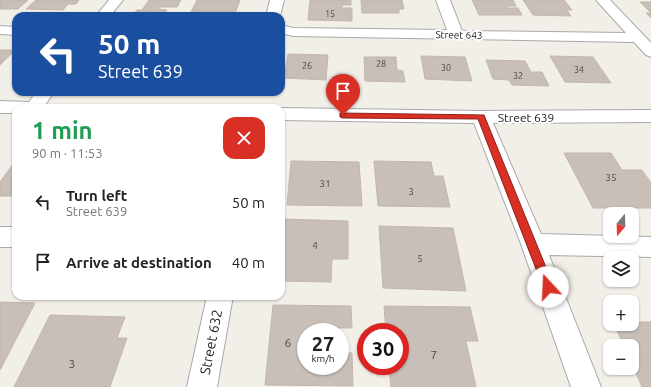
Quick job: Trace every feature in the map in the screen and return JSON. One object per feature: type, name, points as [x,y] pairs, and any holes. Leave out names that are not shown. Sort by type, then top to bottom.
[{"type":"street","points":[[106,12],[116,0]]},
{"type":"street","points":[[274,12],[277,0]]},
{"type":"street","points":[[443,0],[456,35]]},
{"type":"street","points":[[603,0],[651,52]]},
{"type":"street","points":[[0,30],[12,31]]},
{"type":"street","name":"Street 643","points":[[285,30],[293,32],[638,38]]},
{"type":"street","points":[[35,104],[42,96]]},
{"type":"street","points":[[0,107],[12,107]]},
{"type":"street","name":"Street 639","points":[[285,114],[481,117],[651,116]]},
{"type":"street","points":[[481,117],[532,244],[586,387]]},
{"type":"street","points":[[0,237],[12,237]]},
{"type":"street","points":[[532,244],[651,247]]},
{"type":"street","name":"Street 632","points":[[202,387],[219,300]]},
{"type":"building","points":[[0,0],[28,0],[18,9],[0,9]]},
{"type":"building","points":[[36,0],[79,0],[76,4],[68,4],[63,10],[26,9]]},
{"type":"building","points":[[149,0],[181,0],[177,7],[159,7],[158,9],[167,10],[166,12],[135,12],[137,10],[142,10]]},
{"type":"building","points":[[197,0],[240,0],[236,12],[191,12]]},
{"type":"building","points":[[310,0],[351,0],[351,5],[342,5],[342,8],[352,8],[352,21],[308,20]]},
{"type":"building","points":[[361,0],[402,0],[404,9],[399,9],[399,13],[362,13]]},
{"type":"building","points":[[472,0],[513,0],[516,6],[506,6],[507,8],[518,8],[522,15],[479,15]]},
{"type":"building","points":[[523,0],[564,0],[572,10],[567,10],[571,16],[533,15]]},
{"type":"building","points":[[640,2],[651,2],[651,13]]},
{"type":"building","points":[[646,13],[651,13],[651,18]]},
{"type":"building","points":[[0,50],[12,50],[12,53],[0,65]]},
{"type":"building","points":[[288,54],[328,55],[326,80],[285,78]]},
{"type":"building","points":[[421,56],[465,57],[472,81],[425,79]]},
{"type":"building","points":[[550,56],[593,57],[611,83],[565,82]]},
{"type":"building","points":[[364,57],[396,57],[397,70],[403,71],[405,82],[365,81]]},
{"type":"building","points":[[486,60],[525,61],[531,72],[542,72],[549,86],[512,85],[509,80],[493,79]]},
{"type":"building","points":[[564,153],[611,153],[622,170],[642,170],[651,183],[651,208],[593,208]]},
{"type":"building","points":[[291,161],[359,162],[362,206],[287,205]]},
{"type":"building","points":[[374,161],[431,162],[434,176],[443,176],[450,207],[378,206]]},
{"type":"building","points":[[12,166],[12,196],[0,196],[0,182]]},
{"type":"building","points":[[285,219],[348,221],[348,259],[332,259],[331,282],[285,281]]},
{"type":"building","points":[[379,226],[453,228],[466,291],[383,288]]},
{"type":"building","points":[[0,302],[35,303],[0,370]]},
{"type":"building","points":[[273,305],[351,306],[352,328],[349,328],[349,323],[297,323],[297,375],[349,375],[349,353],[352,353],[353,386],[265,385]]},
{"type":"building","points":[[384,306],[470,307],[478,341],[466,341],[476,387],[391,387],[390,375],[409,375],[409,323],[385,323]]},
{"type":"building","points":[[50,315],[125,317],[117,338],[127,338],[110,387],[14,387]]},
{"type":"building","points":[[639,322],[651,322],[651,387],[642,387],[637,375],[639,375],[639,339],[621,339],[617,331],[639,331]]},
{"type":"route","points":[[343,115],[481,117],[548,287]]}]
